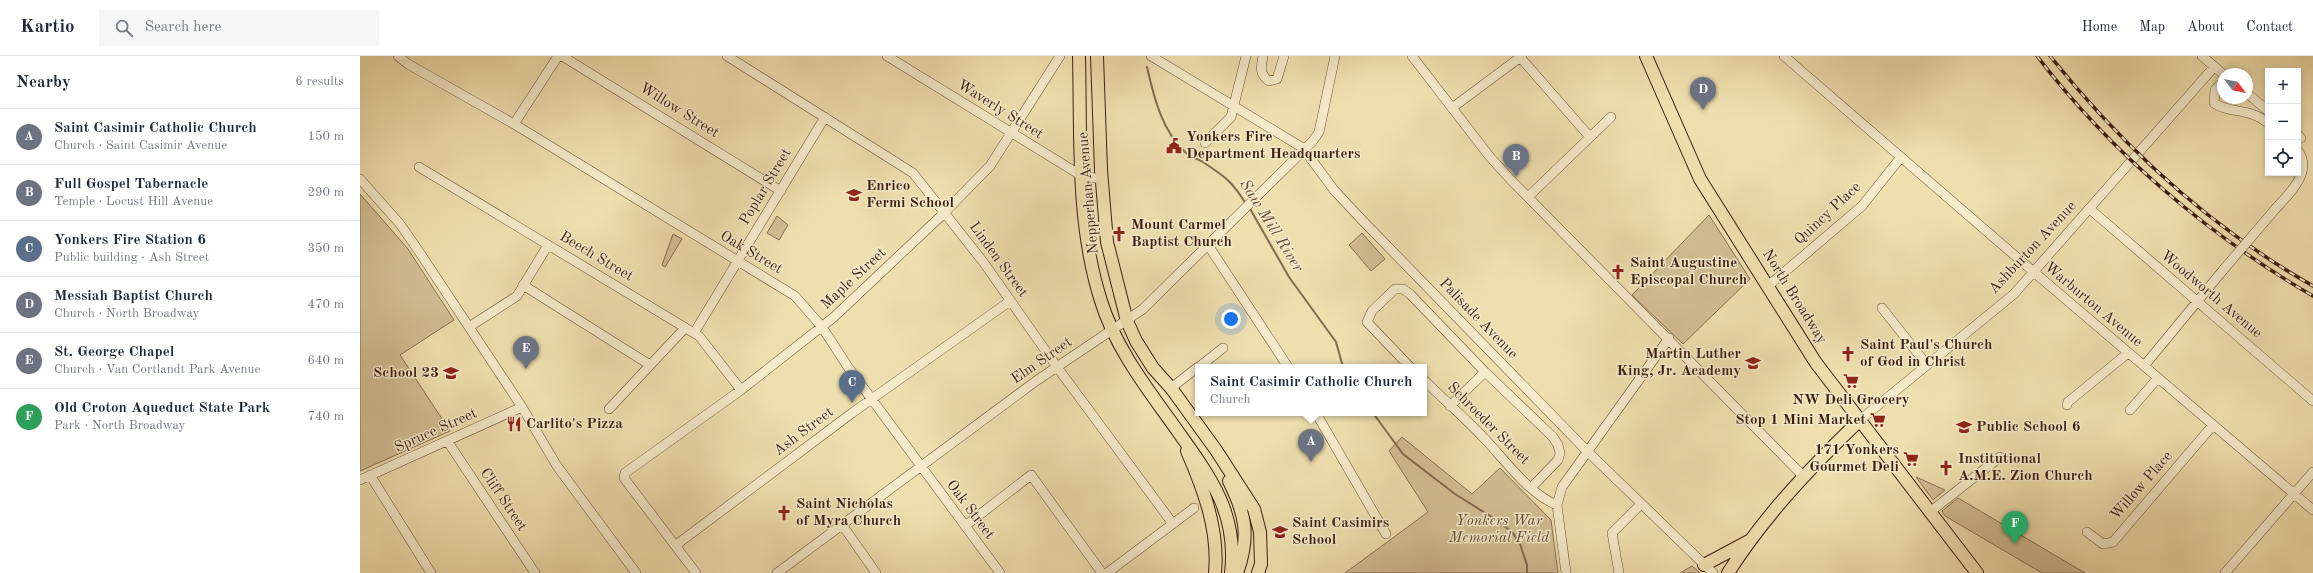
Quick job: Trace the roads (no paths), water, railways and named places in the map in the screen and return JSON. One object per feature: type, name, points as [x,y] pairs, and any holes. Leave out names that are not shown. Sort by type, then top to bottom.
[{"type":"main road","name":"Nepperhan Avenue","points":[[1079,56],[1083,216],[1089,255],[1101,302],[1112,330],[1137,374],[1203,464],[1217,490],[1228,517],[1231,540],[1231,573]]},
{"type":"main road","name":"Nepperhan Avenue","points":[[1097,56],[1102,179],[1107,242],[1127,321],[1136,341],[1153,368],[1171,388],[1204,432],[1254,509],[1260,532],[1261,564],[1258,573]]},
{"type":"main road","name":"North Broadway","points":[[1646,56],[1700,179],[1816,362],[1977,573]]},
{"type":"main road","name":"Ashburton Avenue","points":[[1728,573],[1752,539],[1803,476],[1860,420]]},
{"type":"main road","points":[[1204,432],[1232,488],[1246,527],[1242,558],[1237,573]]},
{"type":"main road","points":[[1180,434],[1204,494],[1215,536],[1215,573]]},
{"type":"main road","points":[[1709,569],[1752,539]]},
{"type":"street","name":"Oak Street","points":[[398,56],[408,64],[514,124],[737,262],[795,296],[822,327],[872,399],[1000,573]]},
{"type":"street","points":[[514,124],[558,56]]},
{"type":"street","name":"Willow Street","points":[[562,56],[781,191]]},
{"type":"street","name":"Linden Street","points":[[727,56],[913,173],[945,212],[1173,524]]},
{"type":"street","name":"Waverly Street","points":[[887,56],[1082,176],[1102,179]]},
{"type":"street","name":"Maple Street","points":[[676,545],[624,478],[626,473],[741,390],[822,327],[945,212],[980,178],[1012,133],[1060,56]]},
{"type":"street","points":[[1151,56],[1303,148],[1312,142],[1318,132],[1335,56]]},
{"type":"street","points":[[1205,143],[1231,117],[1246,56]]},
{"type":"street","points":[[1263,56],[1260,69],[1262,75],[1269,81],[1278,79],[1284,56]]},
{"type":"street","points":[[1412,56],[1490,158],[1585,256],[1669,338],[1803,476]]},
{"type":"street","name":"Warburton Avenue","points":[[1784,56],[2128,353],[2313,510]]},
{"type":"street","points":[[2202,56],[2217,69]]},
{"type":"street","points":[[1452,108],[1521,57],[1589,136]]},
{"type":"street","name":"Ashburton Avenue","points":[[1860,420],[2003,304],[2035,273],[2214,67]]},
{"type":"street","points":[[2217,88],[2212,97],[2214,103],[2219,107],[2243,110],[2265,119]]},
{"type":"street","points":[[2253,99],[2265,109]]},
{"type":"street","name":"Poplar Street","points":[[694,333],[825,117]]},
{"type":"street","points":[[1528,197],[1589,136],[1611,117]]},
{"type":"street","name":"Elm Street","points":[[777,573],[922,468],[1057,367],[1143,309],[1303,148]]},
{"type":"street","name":"Palisade Avenue","points":[[1303,148],[1334,190],[1363,221],[1588,452],[1687,546],[1709,569]]},
{"type":"street","name":"Quincy Place","points":[[1768,286],[1862,206],[1901,157]]},
{"type":"street","points":[[2301,157],[2301,168]]},
{"type":"street","name":"Beech Street","points":[[419,167],[694,333],[706,343],[741,390]]},
{"type":"street","points":[[2144,366],[2277,207],[2300,176]]},
{"type":"street","points":[[360,179],[400,224],[522,407],[557,466],[636,573]]},
{"type":"street","name":"Woodworth Avenue","points":[[2090,210],[2313,401]]},
{"type":"street","points":[[470,327],[515,297],[548,245]]},
{"type":"street","points":[[1208,245],[1286,364]]},
{"type":"street","points":[[523,285],[650,365]]},
{"type":"street","name":"Schroeder Street","points":[[1407,364],[1367,322],[1372,311],[1395,289],[1403,289],[1410,294],[1485,372],[1553,437],[1558,445],[1560,453],[1558,460],[1531,488]]},
{"type":"street","name":"Ash Street","points":[[676,545],[872,399],[1010,301]]},
{"type":"street","points":[[1882,308],[1927,365]]},
{"type":"street","points":[[609,409],[685,328]]},
{"type":"street","points":[[1566,573],[1557,505],[1562,487],[1669,338]]},
{"type":"street","points":[[1202,364],[1223,348]]},
{"type":"street","points":[[2066,405],[2128,353]]},
{"type":"street","points":[[1171,388],[1195,369]]},
{"type":"street","points":[[1450,406],[1485,372]]},
{"type":"street","points":[[2130,410],[2158,378]]},
{"type":"street","name":"Schroeder Street","points":[[1427,383],[1480,433],[1531,488],[1544,500],[1557,505]]},
{"type":"street","name":"Spruce Street","points":[[360,480],[448,442],[522,407]]},
{"type":"street","points":[[1318,416],[1386,534]]},
{"type":"street","name":"Willow Place","points":[[2087,532],[2103,544],[2113,542],[2213,425]]},
{"type":"street","name":"Cliff Street","points":[[448,442],[535,573]]},
{"type":"street","points":[[1930,512],[2000,457]]},
{"type":"street","points":[[2225,573],[2313,472]]},
{"type":"street","points":[[370,475],[431,573]]},
{"type":"street","points":[[965,526],[1031,475],[1102,573]]},
{"type":"street","points":[[1619,573],[1612,533],[1642,504]]},
{"type":"street","points":[[1107,573],[1194,508]]},
{"type":"street","points":[[843,526],[876,573]]},
{"type":"street","points":[[676,545],[696,573]]},
{"type":"waterway","name":"Saw Mill River","points":[[1147,67],[1156,102],[1171,135],[1186,153],[1217,171],[1227,180],[1246,204]]},
{"type":"waterway","name":"Saw Mill River","points":[[1249,207],[1289,277],[1336,342],[1342,364]]},
{"type":"waterway","name":"Saw Mill River","points":[[1375,416],[1403,454],[1455,494],[1498,521],[1513,533],[1520,544],[1527,565],[1527,573]]},
{"type":"railway","points":[[2037,56],[2066,92],[2097,126],[2163,190],[2236,246],[2313,296]]},
{"type":"railway","points":[[2050,56],[2078,90],[2138,153],[2204,212],[2275,263],[2313,286]]},
{"type":"place","name":"Messiah Baptist Church","points":[[1703,110]]},
{"type":"place","name":"Yonkers Fire Department Headquarters","points":[[1174,146]]},
{"type":"place","name":"Full Gospel Tabernacle","points":[[1516,177]]},
{"type":"place","name":"Enrico Fermi School","points":[[854,195]]},
{"type":"place","name":"Mount Carmel Baptist Church","points":[[1119,234]]},
{"type":"place","name":"Saint Augustine Episcopal Church","points":[[1618,272]]},
{"type":"place","name":"Saint Paul's Church of God in Christ","points":[[1848,354]]},
{"type":"place","name":"Martin Luther King, Jr. Academy","points":[[1753,363]]},
{"type":"place","name":"St. George Chapel","points":[[526,369]]},
{"type":"place","name":"School 23","points":[[451,373]]},
{"type":"place","name":"NW Deli Grocery","points":[[1851,381]]},
{"type":"place","name":"Yonkers Fire Station 6","points":[[852,403]]},
{"type":"place","name":"Stop 1 Mini Market","points":[[1878,420]]},
{"type":"place","name":"Carlito's Pizza","points":[[514,424]]},
{"type":"place","name":"Public School 6","points":[[1964,427]]},
{"type":"place","name":"171 Yonkers Gourmet Deli","points":[[1911,459]]},
{"type":"place","name":"Saint Casimir Catholic Church","points":[[1311,462]]},
{"type":"place","name":"Institutional A.M.E. Zion Church","points":[[1946,468]]},
{"type":"place","name":"Saint Nicholas of Myra Church","points":[[784,513]]},
{"type":"place","name":"Saint Casimirs School","points":[[1280,532]]},
{"type":"place","name":"Old Croton Aqueduct State Park","points":[[2015,544]]},
{"type":"park label","name":"Yonkers War Memorial Field","points":[[1499,530]]}]
